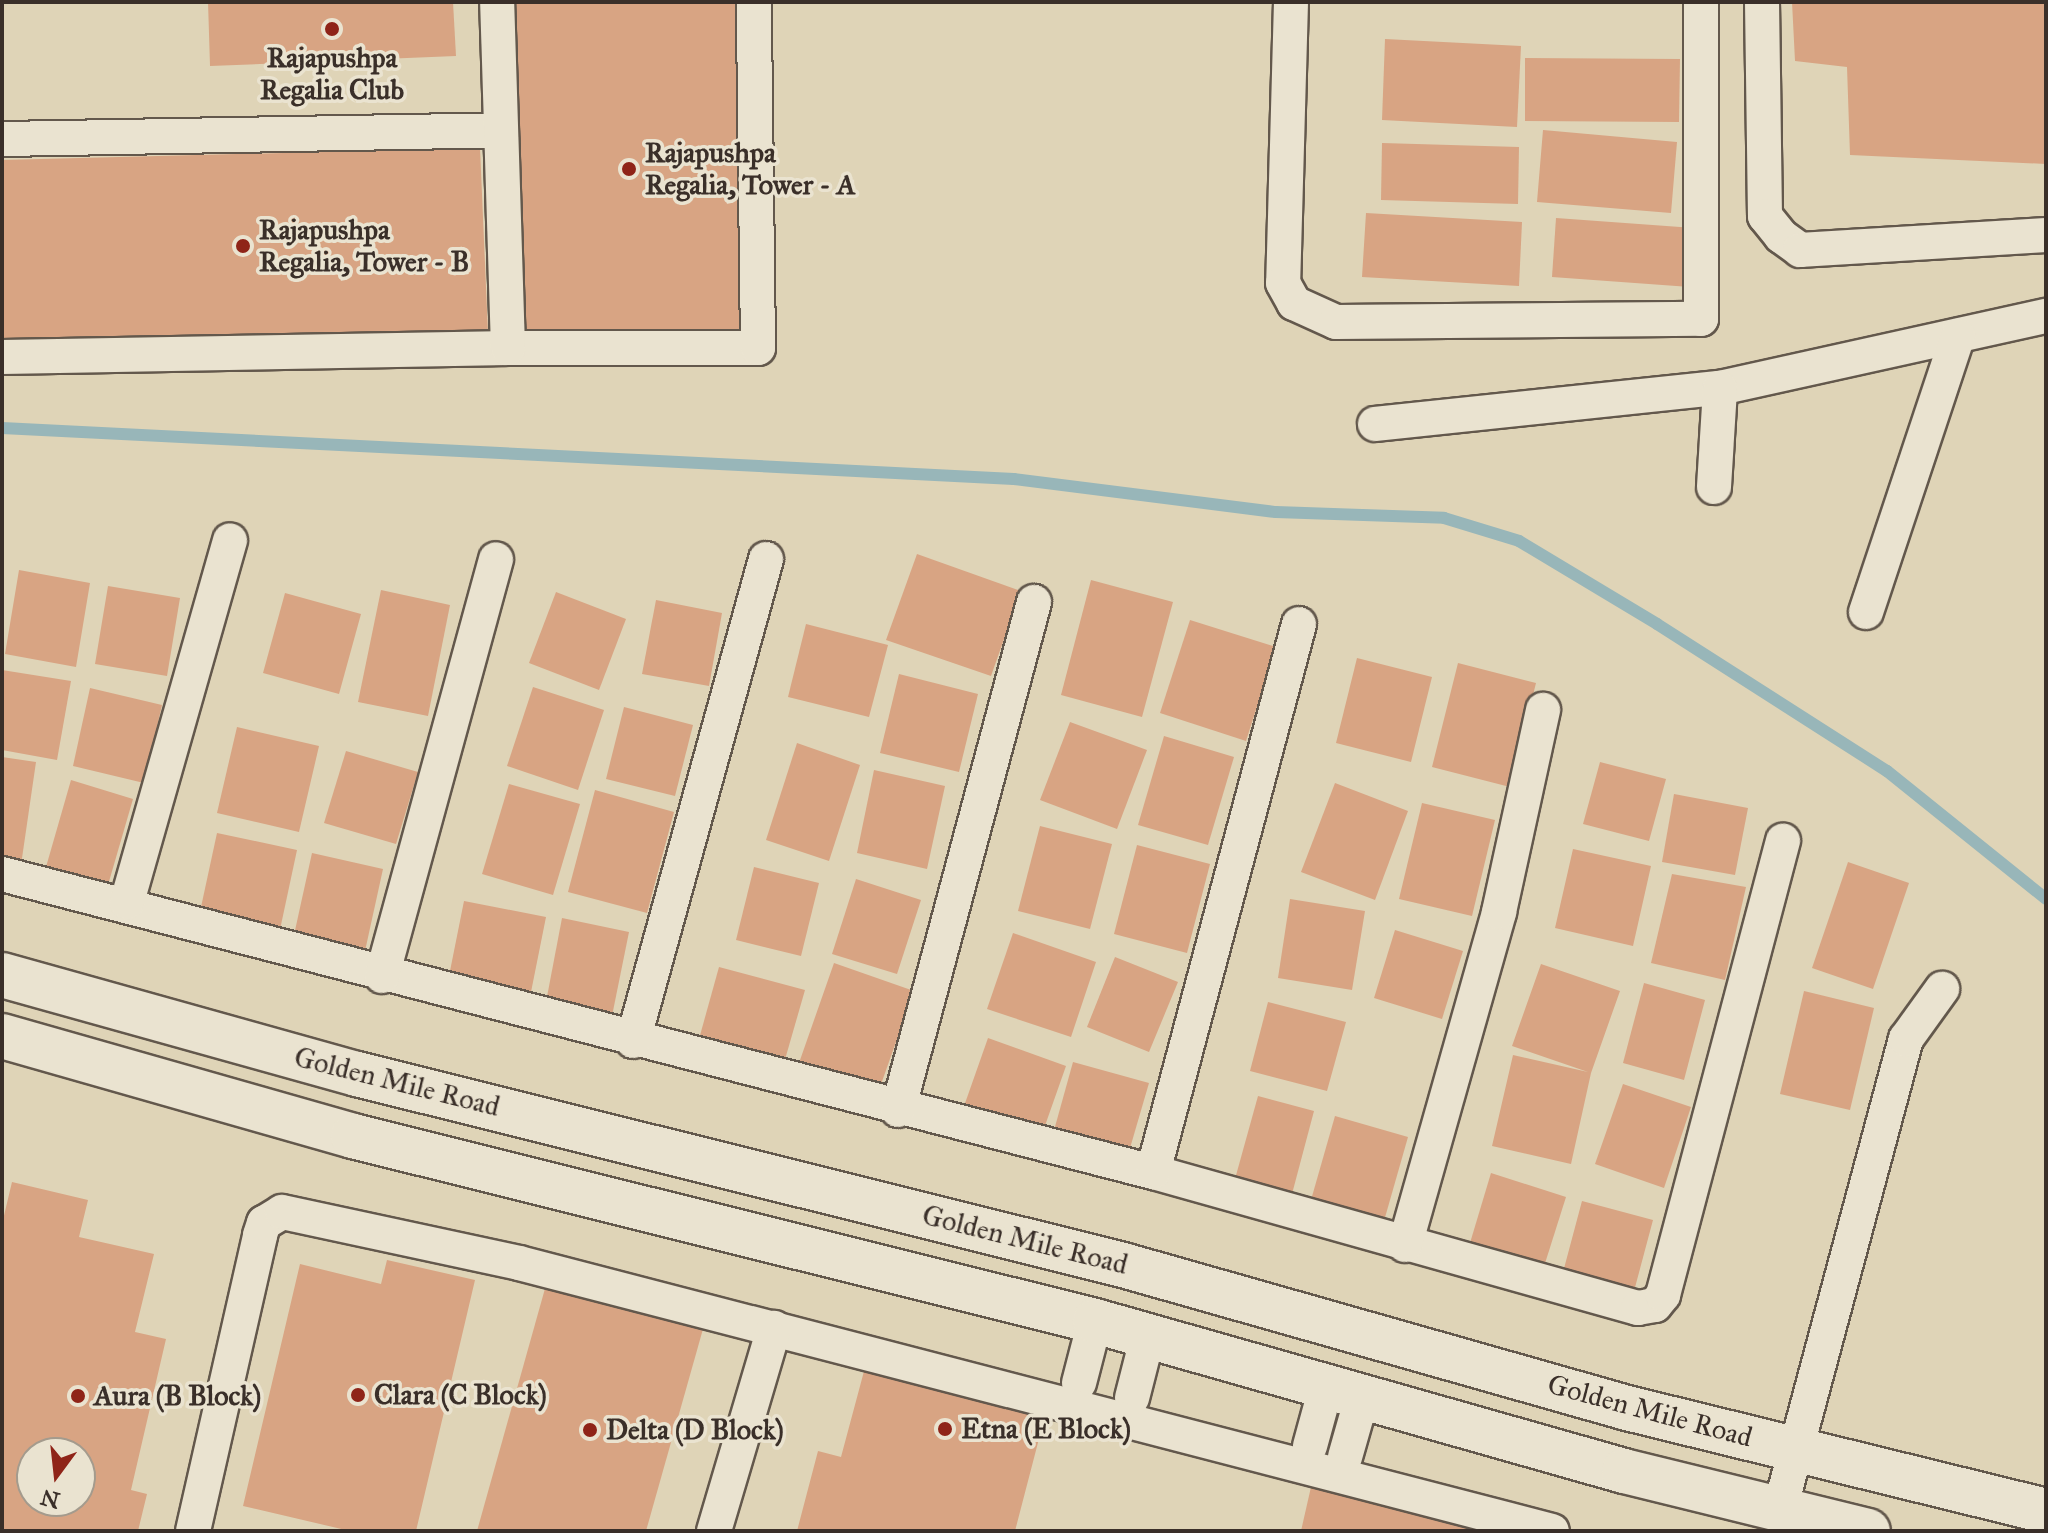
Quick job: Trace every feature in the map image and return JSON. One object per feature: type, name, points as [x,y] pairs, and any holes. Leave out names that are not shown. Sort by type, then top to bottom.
[{"type":"street","points":[[497,2],[508,348]]},
{"type":"street","points":[[2,357],[508,348],[758,348],[754,2]]},
{"type":"street","points":[[1291,2],[1283,283],[1294,303],[1336,322],[1701,319],[1701,2]]},
{"type":"street","points":[[1762,2],[1765,216],[1781,236],[1800,250],[2046,235]]},
{"type":"street","points":[[2,139],[500,130]]},
{"type":"street","points":[[1375,424],[1720,388],[2046,316]]},
{"type":"street","points":[[1866,612],[1958,336]]},
{"type":"street","points":[[1714,487],[1720,388]]},
{"type":"street","points":[[127,902],[230,540]]},
{"type":"street","points":[[382,976],[496,559]]},
{"type":"street","points":[[633,1041],[766,559]]},
{"type":"street","points":[[898,1110],[1034,602]]},
{"type":"street","points":[[1153,1172],[1299,624]]},
{"type":"street","points":[[1405,1245],[1499,912],[1543,710]]},
{"type":"street","points":[[2,874],[127,902],[382,976],[898,1110],[1153,1172],[1638,1308],[1655,1305],[1669,1276],[1783,841]]},
{"type":"street","name":"Golden Mile Road","points":[[2,975],[357,1074],[885,1203],[1795,1449],[2046,1511]]},
{"type":"street","points":[[1780,1509],[1906,1039],[1942,989]]},
{"type":"street","points":[[107,1065],[125,1008]]},
{"type":"street","points":[[2,1036],[353,1136],[1095,1321],[1868,1531]]},
{"type":"street","points":[[193,1531],[260,1235],[264,1223],[282,1212],[774,1328],[1552,1531]]},
{"type":"street","points":[[1079,1383],[1095,1321]]},
{"type":"street","points":[[714,1531],[774,1328]]},
{"type":"street","points":[[1310,1446],[1349,1390],[1376,1334]]},
{"type":"street","points":[[1132,1398],[1148,1335]]},
{"type":"street","points":[[1345,1457],[1349,1390]]},
{"type":"building","name":"Rajapushpa Regalia Club","points":[[208,2],[453,2],[456,56],[210,66]]},
{"type":"building","name":"Rajapushpa Regalia, Tower - A","points":[[514,2],[737,2],[744,336],[523,337]]},
{"type":"building","points":[[1792,2],[2046,2],[2046,164],[1850,155],[1847,67],[1795,61]]},
{"type":"building","points":[[1385,39],[1521,46],[1517,127],[1382,120]]},
{"type":"building","points":[[1525,58],[1680,59],[1679,122],[1525,121]]},
{"type":"building","points":[[1543,130],[1677,142],[1671,213],[1537,202]]},
{"type":"building","points":[[1382,143],[1519,147],[1518,204],[1381,200]]},
{"type":"building","name":"Rajapushpa Regalia, Tower - B","points":[[480,148],[488,333],[2,347],[2,160]]},
{"type":"building","points":[[1366,213],[1522,222],[1519,286],[1362,277]]},
{"type":"building","points":[[1556,218],[1694,228],[1690,287],[1552,277]]},
{"type":"building","points":[[917,554],[1021,591],[991,676],[886,640]]},
{"type":"building","points":[[19,570],[90,583],[76,667],[5,654]]},
{"type":"building","points":[[1091,580],[1173,602],[1142,717],[1061,695]]},
{"type":"building","points":[[108,586],[180,598],[167,676],[95,664]]},
{"type":"building","points":[[381,590],[450,605],[428,716],[358,702]]},
{"type":"building","points":[[556,592],[626,619],[599,690],[529,663]]},
{"type":"building","points":[[285,593],[361,614],[339,694],[263,673]]},
{"type":"building","points":[[656,600],[722,613],[709,686],[642,674]]},
{"type":"building","points":[[1190,620],[1276,647],[1246,741],[1160,713]]},
{"type":"building","points":[[806,624],[888,645],[869,717],[788,697]]},
{"type":"building","points":[[1357,658],[1432,677],[1411,762],[1336,743]]},
{"type":"building","points":[[1458,663],[1536,683],[1510,787],[1432,767]]},
{"type":"building","points":[[2,670],[71,681],[57,760],[2,750]]},
{"type":"building","points":[[899,674],[978,694],[959,772],[880,753]]},
{"type":"building","points":[[533,687],[604,710],[578,790],[507,766]]},
{"type":"building","points":[[90,688],[162,705],[144,783],[73,766]]},
{"type":"building","points":[[624,707],[693,725],[675,796],[606,779]]},
{"type":"building","points":[[1070,722],[1147,750],[1117,829],[1040,800]]},
{"type":"building","points":[[237,727],[319,746],[299,832],[217,813]]},
{"type":"building","points":[[1164,736],[1234,757],[1208,845],[1138,825]]},
{"type":"building","points":[[797,743],[860,765],[829,861],[766,840]]},
{"type":"building","points":[[346,751],[418,772],[396,844],[324,823]]},
{"type":"building","points":[[2,757],[36,762],[21,865],[2,862]]},
{"type":"building","points":[[1600,762],[1666,779],[1649,841],[1583,824]]},
{"type":"building","points":[[874,770],[945,786],[927,869],[857,853]]},
{"type":"building","points":[[71,780],[133,799],[108,885],[46,867]]},
{"type":"building","points":[[1335,783],[1408,811],[1375,900],[1301,872]]},
{"type":"building","points":[[509,784],[580,804],[553,895],[482,874]]},
{"type":"building","points":[[595,790],[674,812],[647,913],[568,892]]},
{"type":"building","points":[[1674,794],[1748,808],[1735,875],[1662,862]]},
{"type":"building","points":[[1422,803],[1495,820],[1472,916],[1399,899]]},
{"type":"building","points":[[1040,826],[1112,844],[1090,929],[1018,911]]},
{"type":"building","points":[[217,833],[297,850],[278,939],[198,921]]},
{"type":"building","points":[[1137,845],[1210,864],[1187,953],[1114,934]]},
{"type":"building","points":[[1573,849],[1651,866],[1633,946],[1555,928]]},
{"type":"building","points":[[312,853],[383,869],[365,951],[294,935]]},
{"type":"building","points":[[1848,862],[1909,883],[1873,989],[1812,968]]},
{"type":"building","points":[[754,867],[819,883],[801,956],[736,940]]},
{"type":"building","points":[[1672,874],[1746,887],[1725,980],[1651,963]]},
{"type":"building","points":[[856,879],[921,900],[897,974],[832,954]]},
{"type":"building","points":[[1290,899],[1365,911],[1352,990],[1278,978]]},
{"type":"building","points":[[464,901],[546,917],[530,997],[448,981]]},
{"type":"building","points":[[562,918],[629,932],[612,1016],[546,1002]]},
{"type":"building","points":[[1395,930],[1463,951],[1442,1019],[1374,998]]},
{"type":"building","points":[[1013,933],[1096,962],[1071,1037],[987,1009]]},
{"type":"building","points":[[1115,957],[1178,982],[1149,1052],[1087,1027]]},
{"type":"building","points":[[834,963],[914,991],[879,1090],[799,1063]]},
{"type":"building","points":[[1541,964],[1620,991],[1591,1073],[1571,1164],[1492,1146],[1513,1055],[1588,1072],[1512,1046]]},
{"type":"building","points":[[719,967],[805,990],[784,1063],[699,1039]]},
{"type":"building","points":[[1644,983],[1705,1000],[1684,1080],[1623,1063]]},
{"type":"building","points":[[1804,991],[1874,1008],[1850,1110],[1780,1094]]},
{"type":"building","points":[[1268,1002],[1346,1022],[1327,1091],[1250,1071]]},
{"type":"building","points":[[988,1038],[1066,1066],[1041,1137],[963,1109]]},
{"type":"building","points":[[1073,1062],[1149,1083],[1128,1155],[1053,1134]]},
{"type":"building","points":[[1623,1084],[1691,1107],[1664,1188],[1595,1164]]},
{"type":"building","points":[[1258,1096],[1314,1111],[1292,1194],[1235,1179]]},
{"type":"building","points":[[1335,1116],[1408,1137],[1382,1228],[1309,1207]]},
{"type":"building","points":[[1491,1173],[1566,1197],[1541,1276],[1467,1253]]},
{"type":"building","name":"Aura (B Block)","points":[[12,1182],[88,1200],[79,1237],[154,1254],[135,1332],[166,1339],[131,1490],[147,1494],[138,1531],[2,1531],[2,1224]]},
{"type":"building","points":[[1582,1201],[1653,1220],[1633,1295],[1562,1276]]},
{"type":"building","name":"Clara (C Block)","points":[[387,1260],[475,1280],[416,1531],[350,1531],[243,1506],[300,1264],[381,1284]]},
{"type":"building","name":"Delta (D Block)","points":[[546,1285],[703,1329],[646,1531],[477,1531]]},
{"type":"building","name":"Etna (E Block)","points":[[867,1360],[1047,1408],[1015,1531],[797,1531],[818,1451],[841,1457]]},
{"type":"building","points":[[1311,1487],[1488,1530],[1488,1531],[1301,1531]]},
{"type":"waterway","points":[[2,428],[1014,479],[1276,512],[1444,518],[1519,541],[1657,624],[1887,771],[2046,899]]},
{"type":"place","name":"Rajapushpa Regalia Club","points":[[332,29]]},
{"type":"place","name":"Rajapushpa Regalia, Tower - A","points":[[629,169]]},
{"type":"place","name":"Rajapushpa Regalia, Tower - B","points":[[243,246]]},
{"type":"place","name":"Clara (C Block)","points":[[358,1395]]},
{"type":"place","name":"Aura (B Block)","points":[[78,1396]]},
{"type":"place","name":"Etna (E Block)","points":[[945,1429]]},
{"type":"place","name":"Delta (D Block)","points":[[590,1430]]}]
